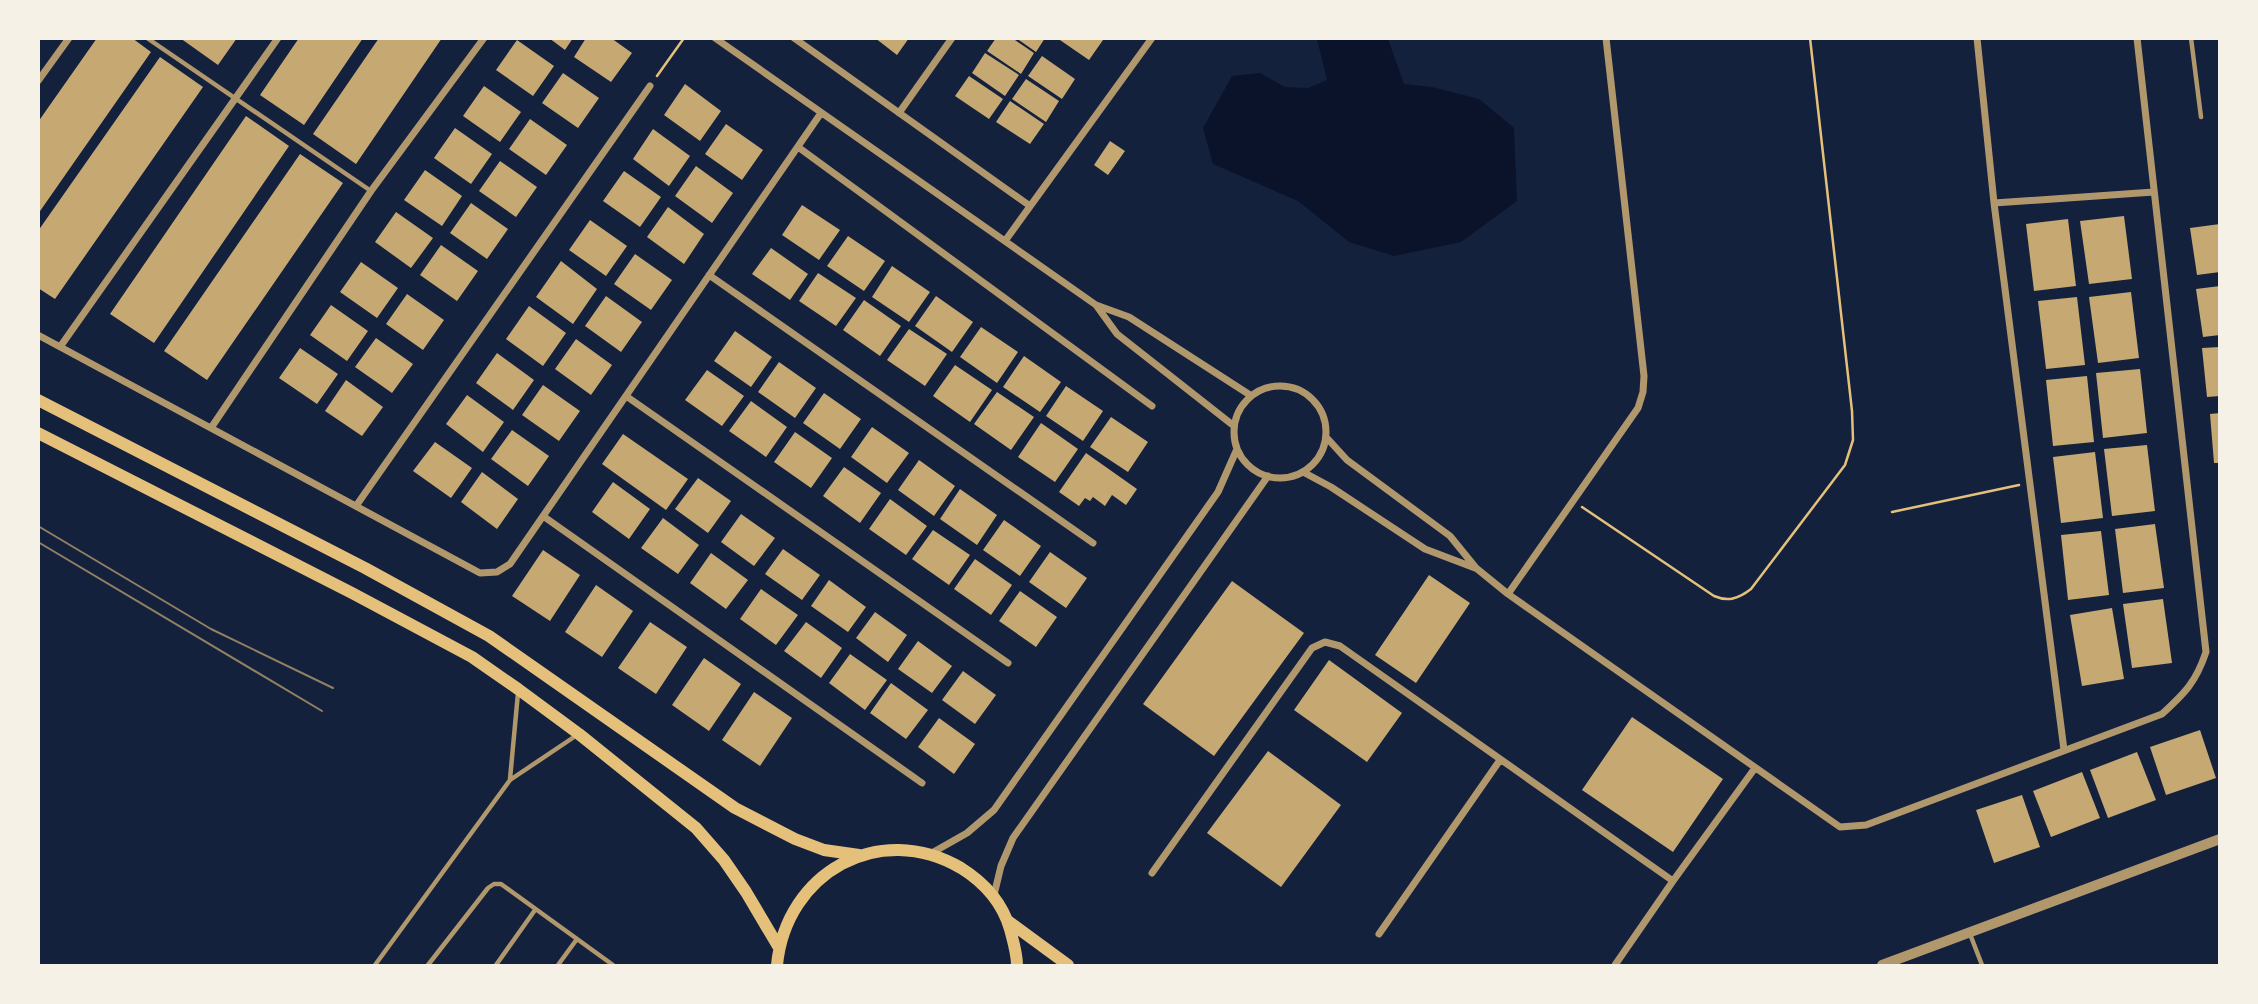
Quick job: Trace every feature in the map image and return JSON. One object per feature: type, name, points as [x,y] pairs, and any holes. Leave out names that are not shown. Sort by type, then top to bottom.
[{"type":"main road","points":[[38,400],[365,568],[489,636],[735,808],[824,850],[859,855],[894,849],[930,854],[969,873],[994,895],[1007,920],[1017,955],[1017,965]]},
{"type":"main road","points":[[38,433],[472,657],[579,734],[696,828],[731,870],[778,946]]},
{"type":"main road","points":[[776,965],[778,946],[794,907],[822,875],[859,855]]},
{"type":"main road","points":[[1007,920],[1068,965]]},
{"type":"street","points":[[38,81],[69,38]]},
{"type":"street","points":[[60,347],[278,38]]},
{"type":"street","points":[[211,428],[371,191],[484,38]]},
{"type":"street","points":[[715,38],[1096,305],[1129,317],[1250,396]]},
{"type":"street","points":[[794,38],[1030,206]]},
{"type":"street","points":[[900,113],[952,38]]},
{"type":"street","points":[[1005,242],[1152,38]]},
{"type":"street","points":[[1508,594],[1638,408],[1644,384],[1606,38]]},
{"type":"street","points":[[1977,38],[1994,203],[2064,750]]},
{"type":"street","points":[[1326,437],[1347,460],[1450,536],[1476,568],[1508,594],[1840,827],[1866,825],[2162,713],[2186,693],[2199,674],[2206,652],[2137,38]]},
{"type":"street","points":[[356,506],[650,86]]},
{"type":"street","points":[[38,335],[480,573],[497,572],[510,564],[821,113]]},
{"type":"street","points":[[797,147],[1152,406]]},
{"type":"street","points":[[1994,203],[2154,192]]},
{"type":"street","points":[[709,275],[1093,543]]},
{"type":"street","points":[[1096,305],[1116,334],[1234,426]]},
{"type":"street","points":[[1279,385],[1295,387],[1308,395],[1319,407],[1325,421],[1326,437],[1322,451],[1314,463],[1303,472],[1292,477],[1268,476],[1249,466],[1237,449],[1234,426],[1236,415],[1250,396],[1264,388],[1279,385]]},
{"type":"street","points":[[626,396],[1007,663]]},
{"type":"street","points":[[930,854],[967,833],[994,810],[1218,492],[1237,449]]},
{"type":"street","points":[[1303,472],[1331,487],[1426,549],[1476,568]]},
{"type":"street","points":[[994,895],[1001,866],[1013,838],[1268,476]]},
{"type":"street","points":[[543,516],[922,783]]},
{"type":"street","points":[[1152,873],[1312,648],[1325,642],[1340,646],[1673,881]]},
{"type":"street","points":[[1379,934],[1500,760]]},
{"type":"street","points":[[1615,965],[1755,768]]},
{"type":"street","points":[[1882,965],[2220,839]]},
{"type":"lane","points":[[147,38],[371,191]]},
{"type":"lane","points":[[2190,38],[2201,117]]},
{"type":"lane","points":[[510,780],[518,689]]},
{"type":"lane","points":[[374,965],[510,780],[579,734]]},
{"type":"lane","points":[[428,965],[494,884],[501,884],[612,965]]},
{"type":"lane","points":[[496,965],[535,910]]},
{"type":"lane","points":[[1970,933],[1982,965]]},
{"type":"lane","points":[[558,965],[577,939]]},
{"type":"path","points":[[650,86],[684,38]]},
{"type":"path","points":[[1573,501],[1714,596],[1724,600],[1740,597],[1751,589],[1845,465],[1853,440],[1852,411],[1810,38]]},
{"type":"path","points":[[1892,512],[2029,483]]},
{"type":"water","points":[[1317,39],[1388,39],[1404,84],[1432,87],[1479,99],[1514,128],[1517,201],[1461,242],[1394,256],[1349,242],[1298,201],[1213,164],[1203,128],[1232,76],[1260,73],[1285,87],[1308,88],[1327,80]]},
{"type":"building","points":[[97,38],[132,38],[151,52],[38,214],[38,122]]},
{"type":"building","points":[[180,38],[237,38],[218,65]]},
{"type":"building","points":[[299,38],[363,38],[304,125],[260,95]]},
{"type":"building","points":[[379,38],[442,38],[356,164],[313,134]]},
{"type":"building","points":[[549,38],[573,38],[565,50]]},
{"type":"building","points":[[586,38],[611,38],[632,53],[611,82],[574,57]]},
{"type":"building","points":[[875,38],[909,38],[897,55]]},
{"type":"building","points":[[996,38],[1012,38],[1034,53],[1021,74],[987,51]]},
{"type":"building","points":[[1016,38],[1045,38],[1036,52]]},
{"type":"building","points":[[1057,38],[1101,38],[1103,40],[1089,60]]},
{"type":"building","points":[[517,40],[554,66],[533,96],[496,70]]},
{"type":"building","points":[[985,53],[1019,75],[1005,96],[972,73]]},
{"type":"building","points":[[1042,56],[1075,79],[1062,99],[1028,76]]},
{"type":"building","points":[[160,57],[203,87],[55,299],[38,288],[38,231]]},
{"type":"building","points":[[563,73],[599,98],[578,128],[542,103]]},
{"type":"building","points":[[969,76],[1003,99],[989,119],[955,96]]},
{"type":"building","points":[[1026,79],[1059,101],[1046,122],[1012,99]]},
{"type":"building","points":[[685,84],[721,111],[700,141],[664,115]]},
{"type":"building","points":[[484,86],[521,112],[500,142],[463,116]]},
{"type":"building","points":[[1010,101],[1044,124],[1030,144],[996,122]]},
{"type":"building","points":[[246,116],[289,146],[154,343],[110,314]]},
{"type":"building","points":[[530,119],[567,145],[546,175],[509,149]]},
{"type":"building","points":[[726,124],[763,150],[742,180],[705,154]]},
{"type":"building","points":[[455,128],[492,154],[471,184],[434,158]]},
{"type":"building","points":[[653,129],[690,156],[669,186],[633,159]]},
{"type":"building","points":[[1110,141],[1125,151],[1108,175],[1094,165]]},
{"type":"building","points":[[300,154],[343,183],[207,380],[164,351]]},
{"type":"building","points":[[500,161],[537,187],[516,217],[479,191]]},
{"type":"building","points":[[696,166],[733,193],[712,223],[675,196]]},
{"type":"building","points":[[425,170],[462,196],[442,226],[404,200]]},
{"type":"building","points":[[624,171],[661,197],[640,227],[603,201]]},
{"type":"building","points":[[471,203],[508,229],[487,259],[450,233]]},
{"type":"building","points":[[802,205],[840,230],[819,260],[782,235]]},
{"type":"building","points":[[668,207],[704,234],[684,264],[647,237]]},
{"type":"building","points":[[396,212],[433,238],[411,268],[375,242]]},
{"type":"building","points":[[2124,216],[2132,279],[2089,284],[2080,221]]},
{"type":"building","points":[[2068,219],[2076,286],[2034,291],[2026,224]]},
{"type":"building","points":[[590,220],[627,246],[606,276],[569,250]]},
{"type":"building","points":[[2220,224],[2220,272],[2197,275],[2190,228]]},
{"type":"building","points":[[848,236],[885,261],[864,291],[827,266]]},
{"type":"building","points":[[441,245],[478,271],[457,301],[420,275]]},
{"type":"building","points":[[771,248],[808,274],[790,300],[752,274]]},
{"type":"building","points":[[635,254],[672,280],[651,310],[614,284]]},
{"type":"building","points":[[561,261],[597,289],[573,324],[536,297]]},
{"type":"building","points":[[361,262],[398,288],[377,318],[340,292]]},
{"type":"building","points":[[892,266],[930,292],[909,322],[872,297]]},
{"type":"building","points":[[818,273],[856,298],[836,326],[799,301]]},
{"type":"building","points":[[2220,286],[2220,335],[2203,337],[2196,289]]},
{"type":"building","points":[[2131,292],[2139,358],[2098,363],[2089,297]]},
{"type":"building","points":[[407,294],[444,320],[423,350],[386,324]]},
{"type":"building","points":[[606,296],[642,322],[621,352],[585,326]]},
{"type":"building","points":[[936,296],[973,322],[952,352],[915,326]]},
{"type":"building","points":[[2077,297],[2085,365],[2046,369],[2038,301]]},
{"type":"building","points":[[864,300],[901,326],[880,356],[843,330]]},
{"type":"building","points":[[331,305],[368,331],[347,361],[310,335]]},
{"type":"building","points":[[529,306],[566,333],[543,366],[506,339]]},
{"type":"building","points":[[981,327],[1018,352],[997,383],[960,357]]},
{"type":"building","points":[[909,329],[947,354],[925,386],[887,360]]},
{"type":"building","points":[[735,331],[772,357],[751,387],[714,361]]},
{"type":"building","points":[[376,338],[413,364],[392,393],[355,367]]},
{"type":"building","points":[[576,339],[612,365],[591,395],[555,369]]},
{"type":"building","points":[[2220,347],[2220,396],[2207,397],[2202,348]]},
{"type":"building","points":[[300,348],[338,374],[317,404],[279,378]]},
{"type":"building","points":[[497,353],[534,380],[513,410],[476,383]]},
{"type":"building","points":[[1024,356],[1061,382],[1040,412],[1003,387]]},
{"type":"building","points":[[779,362],[816,388],[795,418],[758,392]]},
{"type":"building","points":[[955,365],[992,390],[970,422],[933,396]]},
{"type":"building","points":[[2140,369],[2147,433],[2103,438],[2096,373]]},
{"type":"building","points":[[707,370],[744,396],[722,426],[685,400]]},
{"type":"building","points":[[2087,376],[2094,442],[2053,446],[2046,380]]},
{"type":"building","points":[[346,380],[383,407],[362,436],[325,411]]},
{"type":"building","points":[[543,385],[580,411],[559,441],[522,415]]},
{"type":"building","points":[[1066,386],[1103,411],[1083,441],[1046,416]]},
{"type":"building","points":[[997,392],[1034,417],[1011,450],[974,424]]},
{"type":"building","points":[[824,393],[861,419],[840,449],[803,423]]},
{"type":"building","points":[[467,395],[504,422],[483,452],[446,424]]},
{"type":"building","points":[[751,401],[787,427],[766,457],[729,431]]},
{"type":"building","points":[[2220,413],[2220,463],[2214,463],[2210,414]]},
{"type":"building","points":[[1111,417],[1148,442],[1128,472],[1090,447]]},
{"type":"building","points":[[1041,423],[1078,449],[1055,482],[1018,457]]},
{"type":"building","points":[[872,427],[909,453],[887,483],[851,457]]},
{"type":"building","points":[[512,430],[549,456],[528,486],[491,459]]},
{"type":"building","points":[[795,432],[832,458],[811,488],[774,462]]},
{"type":"building","points":[[623,434],[688,479],[666,510],[602,464]]},
{"type":"building","points":[[435,442],[472,468],[451,498],[413,471]]},
{"type":"building","points":[[2147,445],[2155,511],[2112,516],[2104,449]]},
{"type":"building","points":[[2095,452],[2103,518],[2061,523],[2053,457]]},
{"type":"building","points":[[1086,453],[1137,489],[1126,505],[1112,495],[1105,506],[1093,497],[1090,501],[1085,498],[1079,506],[1059,492]]},
{"type":"building","points":[[919,460],[955,486],[934,516],[898,490]]},
{"type":"building","points":[[844,467],[881,493],[860,523],[823,496]]},
{"type":"building","points":[[482,472],[518,499],[497,529],[461,502]]},
{"type":"building","points":[[698,478],[731,501],[708,533],[675,509]]},
{"type":"building","points":[[613,482],[650,509],[629,539],[592,512]]},
{"type":"building","points":[[960,489],[997,515],[977,545],[940,519]]},
{"type":"building","points":[[890,499],[927,526],[906,555],[869,529]]},
{"type":"building","points":[[741,514],[775,538],[754,566],[721,542]]},
{"type":"building","points":[[663,518],[699,545],[678,574],[641,548]]},
{"type":"building","points":[[1004,520],[1041,546],[1020,576],[983,550]]},
{"type":"building","points":[[2155,524],[2164,588],[2123,593],[2115,529]]},
{"type":"building","points":[[933,530],[970,555],[949,585],[912,559]]},
{"type":"building","points":[[2101,531],[2109,595],[2068,600],[2061,535]]},
{"type":"building","points":[[783,549],[820,575],[802,600],[765,574]]},
{"type":"building","points":[[543,550],[580,575],[550,621],[512,596]]},
{"type":"building","points":[[1050,552],[1087,578],[1066,608],[1029,582]]},
{"type":"building","points":[[711,553],[748,580],[726,609],[690,583]]},
{"type":"building","points":[[975,559],[1012,585],[991,615],[954,589]]},
{"type":"building","points":[[1429,575],[1470,603],[1416,683],[1375,655]]},
{"type":"building","points":[[829,580],[866,607],[848,632],[811,606]]},
{"type":"building","points":[[1232,581],[1304,633],[1214,756],[1143,704]]},
{"type":"building","points":[[596,585],[633,611],[602,657],[565,632]]},
{"type":"building","points":[[761,589],[798,615],[776,645],[740,619]]},
{"type":"building","points":[[1020,591],[1057,617],[1036,647],[999,621]]},
{"type":"building","points":[[2163,599],[2172,663],[2132,668],[2123,604]]},
{"type":"building","points":[[2112,608],[2124,679],[2082,686],[2070,615]]},
{"type":"building","points":[[875,612],[907,635],[888,662],[856,638]]},
{"type":"building","points":[[650,622],[687,647],[656,694],[618,668]]},
{"type":"building","points":[[806,622],[842,648],[821,678],[784,651]]},
{"type":"building","points":[[918,641],[952,666],[932,693],[898,669]]},
{"type":"building","points":[[850,654],[887,680],[865,710],[829,683]]},
{"type":"building","points":[[704,658],[741,684],[709,731],[672,705]]},
{"type":"building","points":[[1329,660],[1402,713],[1367,762],[1294,710]]},
{"type":"building","points":[[963,671],[996,695],[975,724],[942,700]]},
{"type":"building","points":[[891,683],[928,710],[906,739],[870,713]]},
{"type":"building","points":[[754,692],[792,718],[760,766],[722,740]]},
{"type":"building","points":[[1632,717],[1723,779],[1673,852],[1582,790]]},
{"type":"building","points":[[939,718],[975,744],[954,774],[918,747]]},
{"type":"building","points":[[2200,730],[2216,778],[2166,795],[2150,747]]},
{"type":"building","points":[[1268,751],[1341,805],[1281,887],[1207,833]]},
{"type":"building","points":[[2137,752],[2156,800],[2108,818],[2090,770]]},
{"type":"building","points":[[2082,772],[2100,818],[2051,837],[2033,791]]},
{"type":"building","points":[[2022,795],[2040,847],[1994,863],[1976,810]]},
{"type":"tram line","points":[[38,526],[211,629],[333,688]]},
{"type":"tram line","points":[[38,542],[322,711]]}]
